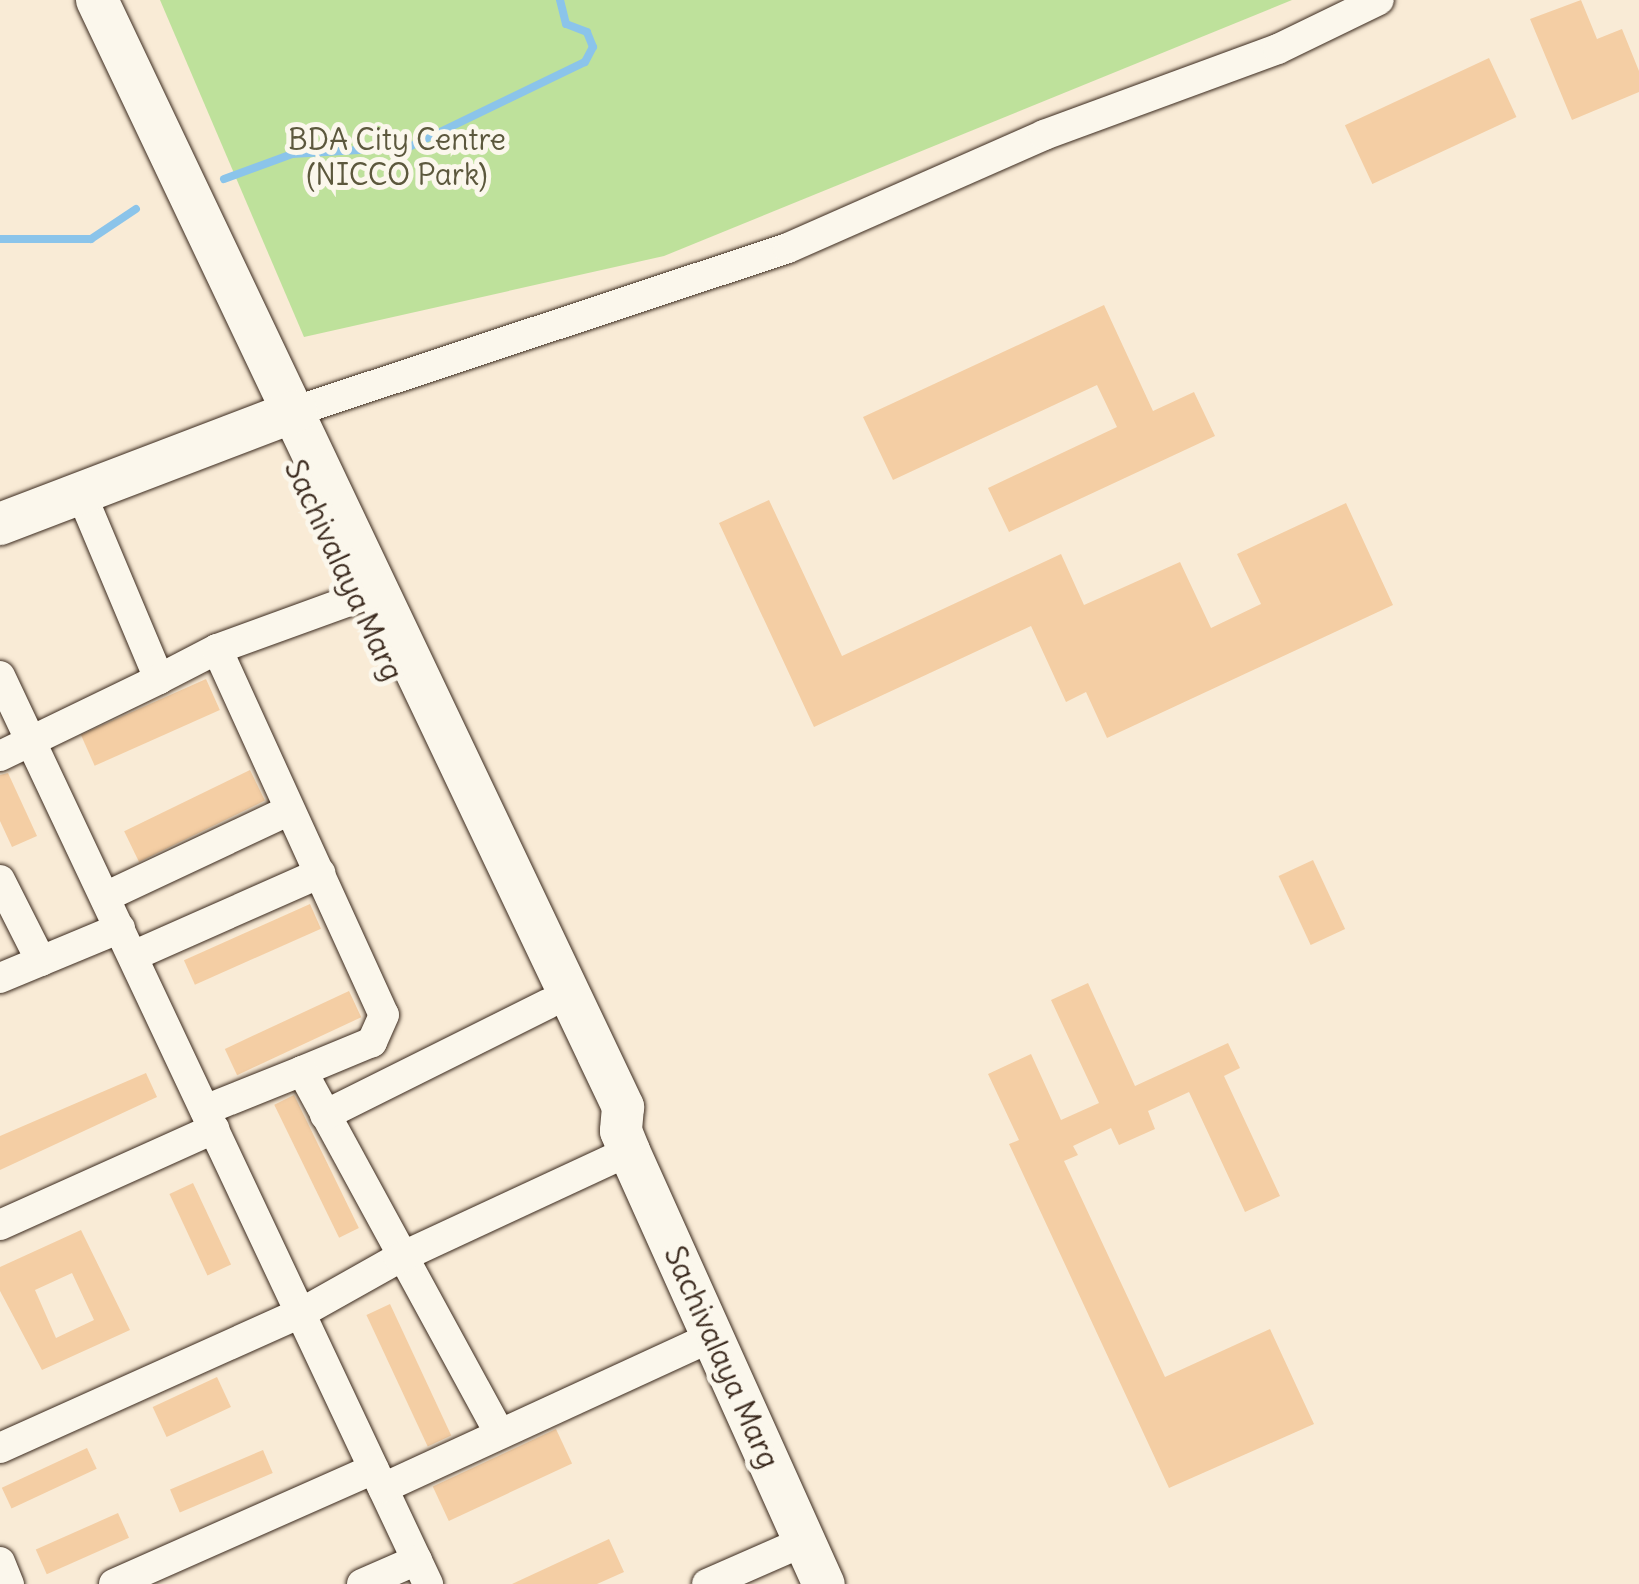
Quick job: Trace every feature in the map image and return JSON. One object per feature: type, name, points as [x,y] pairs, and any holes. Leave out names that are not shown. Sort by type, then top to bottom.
[{"type":"main road","name":"Sachivalaya Marg","points":[[72,0],[284,415],[622,1108],[625,1140],[824,1584]]},
{"type":"main road","name":"Sachivalaya Marg","points":[[97,0],[284,415],[358,598],[548,1004],[598,1120],[625,1140]]},
{"type":"main road","points":[[0,524],[284,415]]},
{"type":"street","points":[[284,415],[482,354],[788,248],[1044,135],[1278,49],[1379,0]]},
{"type":"street","points":[[80,491],[159,679]]},
{"type":"street","points":[[0,756],[218,649],[358,598]]},
{"type":"street","points":[[0,1226],[302,1071],[372,1042],[384,1015],[218,649]]},
{"type":"street","points":[[0,676],[423,1572],[362,1584]]},
{"type":"street","points":[[105,897],[290,810]]},
{"type":"street","points":[[0,978],[41,961],[126,942],[320,872]]},
{"type":"street","points":[[0,880],[41,961]]},
{"type":"street","points":[[325,1115],[548,1004]]},
{"type":"street","points":[[302,1071],[399,1258],[498,1431]]},
{"type":"street","points":[[0,1448],[301,1312],[625,1140]]},
{"type":"street","points":[[114,1584],[498,1431],[713,1336]]},
{"type":"street","points":[[708,1584],[805,1541]]},
{"type":"street","points":[[0,1562],[9,1584]]},
{"type":"green space","name":"BDA City Centre (NICCO Park)","points":[[160,0],[1292,0],[664,256],[304,337]]},
{"type":"building","points":[[1581,0],[1597,39],[1622,29],[1639,71],[1639,92],[1572,120],[1530,19]]},
{"type":"building","points":[[1489,58],[1516,117],[1372,184],[1345,125]]},
{"type":"building","points":[[1104,305],[1153,411],[1194,392],[1215,436],[1009,532],[988,488],[1117,427],[1097,385],[893,480],[863,417]]},
{"type":"building","points":[[769,500],[842,656],[1061,554],[1084,605],[1180,562],[1211,628],[1261,604],[1237,554],[1346,503],[1393,605],[1107,738],[1086,692],[1066,702],[1031,626],[814,727],[719,523]]},
{"type":"building","points":[[206,679],[220,710],[95,766],[81,735]]},
{"type":"building","points":[[250,770],[265,801],[139,862],[124,831]]},
{"type":"building","points":[[8,773],[37,836],[12,847],[0,821],[0,775]]},
{"type":"building","points":[[1313,860],[1345,929],[1311,945],[1279,876]]},
{"type":"building","points":[[310,904],[321,929],[195,985],[184,960]]},
{"type":"building","points":[[1088,983],[1135,1086],[1228,1043],[1240,1068],[1224,1076],[1280,1196],[1245,1212],[1189,1092],[1148,1111],[1155,1129],[1119,1145],[1111,1128],[1073,1146],[1078,1155],[1064,1161],[1165,1377],[1270,1329],[1314,1424],[1169,1488],[1009,1144],[1019,1140],[988,1074],[1031,1054],[1061,1120],[1099,1103],[1051,1000]]},
{"type":"building","points":[[349,991],[361,1017],[237,1075],[225,1049]]},
{"type":"building","points":[[146,1073],[157,1097],[0,1170],[0,1136]]},
{"type":"building","points":[[294,1095],[359,1228],[339,1238],[274,1105]]},
{"type":"building","points":[[193,1183],[231,1265],[207,1276],[169,1194]]},
{"type":"building","points":[[81,1230],[130,1330],[42,1370],[0,1291],[0,1267]],"holes":[[[72,1273],[94,1320],[56,1338],[35,1290]]]},
{"type":"building","points":[[390,1304],[451,1435],[428,1446],[366,1315]]},
{"type":"building","points":[[217,1377],[231,1407],[167,1437],[153,1407]]},
{"type":"building","points":[[556,1429],[572,1463],[449,1521],[433,1486]]},
{"type":"building","points":[[87,1448],[97,1469],[12,1509],[2,1488]]},
{"type":"building","points":[[263,1450],[273,1473],[180,1512],[170,1489]]},
{"type":"building","points":[[118,1513],[129,1538],[47,1574],[36,1550]]},
{"type":"building","points":[[609,1539],[624,1572],[597,1584],[512,1584]]},
{"type":"waterway","points":[[224,179],[292,154],[409,147],[585,62],[593,47],[587,32],[566,24],[560,0]]},
{"type":"waterway","points":[[0,239],[91,239],[136,209]]}]
